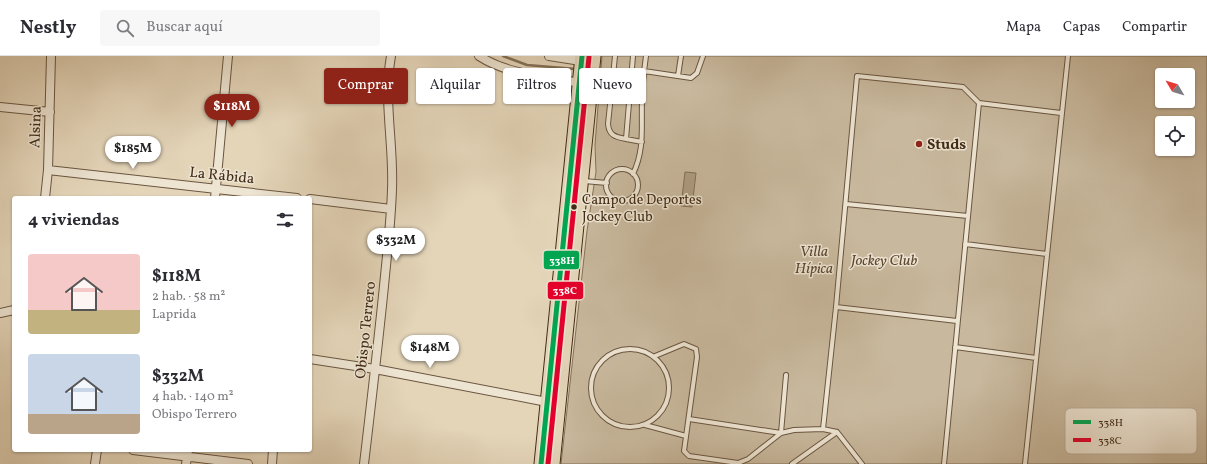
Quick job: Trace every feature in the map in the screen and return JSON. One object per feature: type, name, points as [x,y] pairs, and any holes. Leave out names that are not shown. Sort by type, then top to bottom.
[{"type":"main road","points":[[541,464],[547,402],[594,56]]},
{"type":"main road","points":[[581,68],[582,58]]},
{"type":"main road","points":[[553,464],[576,180],[579,104]]},
{"type":"street","name":"Alsina","points":[[45,196],[48,170],[51,56]]},
{"type":"street","points":[[215,196],[228,56]]},
{"type":"street","name":"Obispo Terrero","points":[[364,464],[376,369],[391,209],[393,175],[388,92],[389,64],[391,56]]},
{"type":"street","points":[[479,56],[496,65],[515,71],[579,83]]},
{"type":"street","points":[[548,56],[582,58]]},
{"type":"street","points":[[0,107],[50,112]]},
{"type":"street","name":"La Rábida","points":[[48,170],[279,196]]},
{"type":"street","points":[[312,200],[391,209]]},
{"type":"street","points":[[0,313],[12,310]]},
{"type":"street","points":[[312,359],[376,369],[547,402]]},
{"type":"street","points":[[95,464],[97,452]]},
{"type":"street","points":[[148,452],[248,464]]},
{"type":"street","points":[[272,464],[273,452]]},
{"type":"lane","points":[[615,56],[608,124],[610,133],[615,137],[642,142]]},
{"type":"lane","points":[[626,139],[633,56]]},
{"type":"lane","points":[[644,68],[646,56]]},
{"type":"lane","points":[[678,76],[681,56]]},
{"type":"lane","points":[[646,71],[691,78],[697,73],[703,56]]},
{"type":"lane","points":[[1025,464],[1068,56]]},
{"type":"lane","points":[[823,429],[846,204],[857,76],[963,87],[979,103],[1061,113]]},
{"type":"lane","points":[[944,464],[979,103]]},
{"type":"lane","points":[[633,174],[638,163],[642,142],[642,104]]},
{"type":"lane","points":[[619,170],[629,171],[636,178],[638,188],[633,197],[624,201],[614,199],[608,192],[607,183],[611,174],[619,170]]},
{"type":"lane","points":[[576,180],[607,183]]},
{"type":"lane","points":[[846,204],[968,216]]},
{"type":"lane","points":[[965,244],[1047,254]]},
{"type":"lane","points":[[836,307],[957,321]]},
{"type":"lane","points":[[655,356],[684,344],[696,349],[697,357],[684,452],[687,454],[738,463],[748,459],[781,433],[786,375]]},
{"type":"lane","points":[[629,348],[643,350],[655,356],[664,367],[669,380],[670,393],[665,407],[657,418],[645,425],[632,428],[618,426],[606,419],[596,409],[591,396],[591,382],[595,369],[604,358],[616,351],[629,348]]},
{"type":"lane","points":[[955,348],[1036,358]]},
{"type":"lane","points":[[689,419],[781,433],[794,430],[823,429],[838,432],[862,464]]},
{"type":"lane","points":[[645,425],[686,436]]},
{"type":"lane","points":[[792,464],[838,432]]},
{"type":"green space","name":"Jockey Club","points":[[602,56],[1207,56],[1207,464],[561,464],[587,231],[596,172],[595,145],[598,104],[646,104],[646,68],[601,68]]},
{"type":"shaded area","points":[[685,172],[696,173],[692,207],[681,206]]},
{"type":"waterway","points":[[503,56],[527,65],[576,69]]},
{"type":"transit line","name":"338H","points":[[541,464],[582,56]]},
{"type":"transit line","name":"338C","points":[[548,464],[589,57]]},
{"type":"place","name":"Studs","points":[[919,144]]},
{"type":"place","name":"Campo de Deportes Jockey Club","points":[[574,207]]},
{"type":"park label","name":"Villa Hípica","points":[[814,260]]}]
